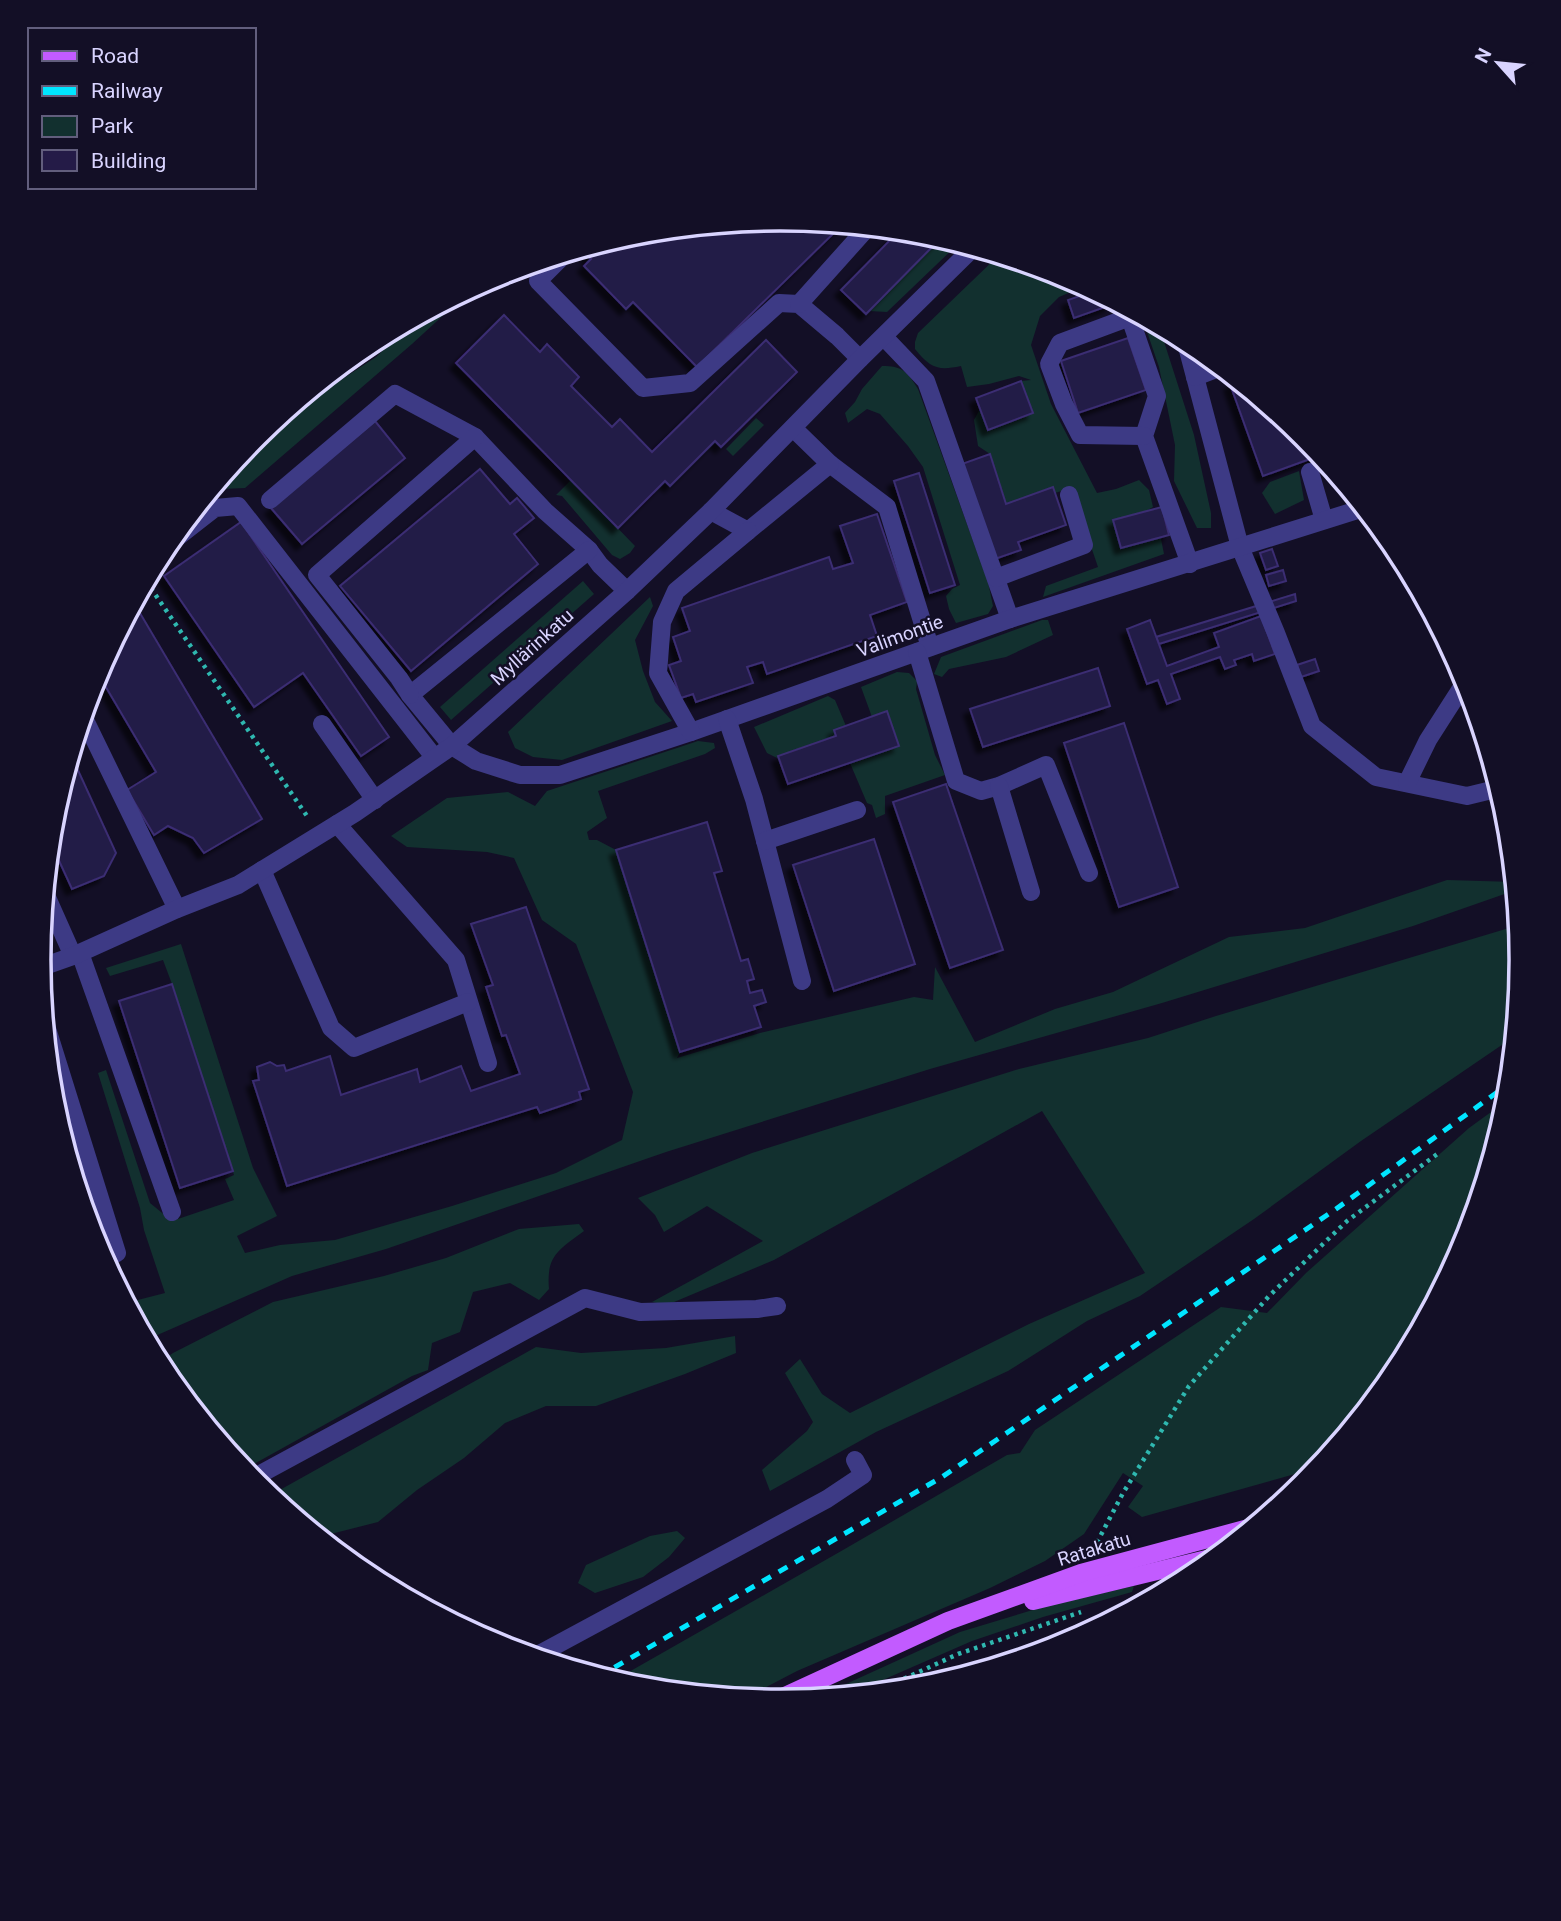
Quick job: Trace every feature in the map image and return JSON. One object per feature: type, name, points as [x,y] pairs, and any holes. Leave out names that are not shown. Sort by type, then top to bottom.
[{"type":"main road","name":"Ratakatu","points":[[799,1690],[948,1622],[1081,1573],[1234,1532]]},
{"type":"main road","name":"Ratakatu","points":[[948,1622],[1192,1563]]},
{"type":"street","points":[[799,304],[860,235]]},
{"type":"street","name":"Myllärinkatu","points":[[51,963],[238,885],[374,800],[452,746],[627,591],[711,511],[966,255]]},
{"type":"street","points":[[552,267],[538,281],[643,388],[690,383],[779,303],[799,304],[860,359]]},
{"type":"street","points":[[1122,316],[1060,343],[1049,364],[1064,404],[1080,435],[1144,436]]},
{"type":"street","points":[[1132,322],[1157,396],[1144,436],[1190,564]]},
{"type":"street","points":[[884,337],[926,381],[1010,619]]},
{"type":"street","points":[[1189,356],[1240,547],[1312,726],[1376,777],[1467,796],[1489,791]]},
{"type":"street","points":[[1195,377],[1210,371]]},
{"type":"street","points":[[270,500],[395,394],[475,437],[544,511],[589,550],[600,565],[627,591]]},
{"type":"street","points":[[793,428],[830,464],[887,507],[956,781],[981,791],[1046,765],[1088,873]]},
{"type":"street","points":[[452,746],[317,575],[475,437]]},
{"type":"street","points":[[691,732],[658,673],[662,622],[676,591],[830,464]]},
{"type":"street","points":[[1310,472],[1324,520]]},
{"type":"street","points":[[996,578],[1084,545],[1069,495]]},
{"type":"street","points":[[199,521],[215,508],[239,506],[434,757]]},
{"type":"street","points":[[711,511],[748,531]]},
{"type":"street","name":"Valimontie","points":[[452,746],[476,761],[520,775],[560,775],[691,732],[1010,619],[1355,511]]},
{"type":"street","points":[[410,695],[589,550]]},
{"type":"street","points":[[1407,783],[1428,740],[1459,692]]},
{"type":"street","points":[[727,719],[754,799],[802,981]]},
{"type":"street","points":[[322,724],[374,800]]},
{"type":"street","points":[[89,727],[177,909]]},
{"type":"street","points":[[999,786],[1031,892]]},
{"type":"street","points":[[765,841],[857,810]]},
{"type":"street","points":[[337,824],[456,960],[488,1063]]},
{"type":"street","points":[[262,870],[331,1028],[354,1048],[468,1002]]},
{"type":"street","points":[[52,908],[76,954],[173,1212]]},
{"type":"street","points":[[59,1066],[117,1252],[113,1254]]},
{"type":"street","points":[[261,1474],[585,1298],[640,1312],[757,1309],[777,1306]]},
{"type":"street","points":[[544,1651],[827,1499],[863,1475],[855,1460]]},
{"type":"path","points":[[152,590],[319,835]]},
{"type":"path","points":[[1081,1573],[1123,1493],[1188,1386],[1269,1296],[1347,1221],[1440,1152]]},
{"type":"path","points":[[1126,1600],[1132,1599]]},
{"type":"path","points":[[902,1680],[958,1654],[1089,1609]]},
{"type":"green space","points":[[932,247],[950,251],[887,312],[869,311]]},
{"type":"green space","points":[[991,262],[1072,292],[1059,297],[1040,316],[1031,345],[1051,404],[1097,493],[1139,480],[1149,490],[1153,507],[1134,518],[1143,529],[1161,539],[1164,554],[1043,597],[1046,586],[1098,567],[1071,488],[1055,493],[1052,488],[1006,504],[990,454],[978,446],[974,420],[980,409],[988,430],[1033,413],[1021,381],[1031,380],[1019,376],[967,387],[961,366],[940,368],[930,364],[915,349],[918,333]]},
{"type":"green space","points":[[446,312],[245,488],[224,489],[264,444],[299,412],[328,388],[387,347]]},
{"type":"green space","points":[[1146,330],[1164,340],[1194,435],[1211,513],[1211,528],[1197,528],[1174,481],[1175,445],[1159,367]]},
{"type":"green space","points":[[882,366],[903,371],[918,389],[988,582],[993,606],[988,614],[956,623],[949,609],[946,596],[960,585],[923,467],[908,446],[880,414],[867,409],[848,423],[845,413]]},
{"type":"green space","points":[[756,418],[764,425],[733,456],[726,449]]},
{"type":"green space","points":[[1299,471],[1304,500],[1275,514],[1262,493],[1270,482]]},
{"type":"green space","points":[[571,480],[635,546],[630,553],[620,559],[612,555],[562,496],[556,495]]},
{"type":"green space","points":[[583,581],[594,594],[451,720],[440,707]]},
{"type":"green space","points":[[650,597],[653,606],[635,640],[655,702],[672,721],[562,760],[533,757],[515,748],[508,732]]},
{"type":"green space","points":[[1048,620],[1053,635],[1006,657],[949,669],[942,677],[934,674],[941,657]]},
{"type":"green space","points":[[897,672],[909,673],[917,681],[916,689],[935,755],[945,775],[885,796],[885,814],[876,818],[850,763],[899,746],[887,712],[872,717],[861,687]]},
{"type":"green space","points":[[828,696],[835,700],[846,726],[834,730],[836,736],[779,759],[767,753],[754,727]]},
{"type":"green space","points":[[698,741],[714,743],[715,748],[705,754],[598,791],[607,818],[587,832],[589,840],[597,840],[616,850],[680,1052],[677,1058],[760,1033],[914,997],[933,1000],[935,967],[975,1042],[1055,1009],[1113,992],[1229,937],[1305,928],[1447,880],[1506,882],[1507,893],[1413,926],[1162,1003],[930,1069],[666,1152],[386,1249],[292,1276],[156,1336],[136,1301],[165,1293],[98,1073],[106,1070],[150,1203],[172,1221],[234,1200],[225,1179],[234,1175],[163,960],[110,976],[106,968],[181,944],[253,1168],[277,1216],[237,1236],[245,1253],[280,1245],[335,1240],[452,1206],[556,1173],[622,1140],[633,1092],[576,944],[542,920],[514,858],[487,852],[407,847],[391,836],[447,798],[508,792],[535,806],[547,791]]},
{"type":"green space","points":[[1509,928],[1509,1008],[1505,1043],[1140,1296],[1087,1321],[1008,1371],[876,1432],[770,1491],[762,1470],[807,1431],[813,1422],[785,1373],[800,1359],[822,1394],[850,1413],[1029,1324],[1145,1273],[1042,1111],[774,1260],[667,1305],[652,1302],[763,1241],[707,1206],[664,1232],[655,1215],[638,1198],[752,1153],[1019,1069],[1148,1038]]},
{"type":"green space","points":[[1494,1110],[1472,1195],[1435,1283],[1387,1366],[1359,1405],[1301,1472],[1142,1517],[1128,1507],[1143,1486],[1123,1473],[1084,1534],[1045,1561],[990,1588],[797,1671],[761,1690],[685,1684],[627,1673],[1007,1455],[1020,1453],[1035,1430],[1221,1307],[1267,1313],[1306,1273],[1469,1128]]},
{"type":"green space","points":[[579,1224],[584,1231],[556,1254],[550,1268],[549,1289],[539,1300],[510,1283],[473,1292],[460,1332],[432,1343],[428,1370],[412,1376],[253,1465],[202,1405],[168,1356],[273,1302],[384,1276],[446,1258],[519,1229]]},
{"type":"green space","points":[[735,1336],[736,1353],[596,1406],[546,1406],[505,1423],[464,1458],[417,1490],[378,1522],[330,1534],[279,1491],[536,1347],[581,1353],[666,1348]]},
{"type":"green space","points":[[677,1531],[685,1538],[669,1557],[643,1577],[595,1593],[578,1583],[586,1565],[650,1536]]},
{"type":"green space","points":[[1134,1586],[1132,1592],[1043,1617],[972,1641],[873,1684],[837,1688],[960,1632],[1046,1606]]},
{"type":"building","points":[[733,232],[834,233],[697,367],[633,302],[626,309],[584,266],[591,259],[589,257],[685,237]]},
{"type":"building","points":[[891,239],[932,247],[866,314],[841,290]]},
{"type":"building","points":[[1081,296],[1105,307],[1074,318],[1068,300]]},
{"type":"building","points":[[504,315],[540,352],[547,344],[579,377],[571,386],[612,427],[620,419],[652,452],[766,340],[797,372],[721,447],[715,441],[670,486],[665,481],[618,528],[456,363]]},
{"type":"building","points":[[1128,338],[1146,390],[1078,413],[1061,361]]},
{"type":"building","points":[[1021,381],[1033,413],[988,430],[976,398]]},
{"type":"building","points":[[1231,387],[1262,412],[1311,459],[1263,476]]},
{"type":"building","points":[[375,421],[405,458],[302,544],[271,508]]},
{"type":"building","points":[[990,454],[1006,504],[1053,487],[1066,525],[1018,542],[1021,550],[992,560],[959,465]]},
{"type":"building","points":[[480,469],[510,504],[517,498],[534,518],[514,534],[538,564],[411,671],[340,586]]},
{"type":"building","points":[[919,473],[955,585],[930,593],[894,481]]},
{"type":"building","points":[[1162,507],[1169,535],[1121,548],[1113,520]]},
{"type":"building","points":[[877,514],[907,602],[870,615],[877,636],[767,674],[763,662],[747,667],[753,683],[696,702],[693,694],[681,698],[669,665],[681,661],[673,637],[690,631],[682,608],[829,557],[833,569],[853,563],[840,526]]},
{"type":"building","points":[[241,522],[389,737],[361,756],[303,673],[254,707],[164,576]]},
{"type":"building","points":[[1272,549],[1278,566],[1266,570],[1260,553]]},
{"type":"building","points":[[1283,570],[1286,581],[1269,586],[1266,575]]},
{"type":"building","points":[[1295,594],[1296,601],[1159,644],[1156,637]]},
{"type":"building","points":[[140,613],[262,819],[204,853],[193,838],[168,826],[154,835],[127,790],[156,772],[105,685]]},
{"type":"building","points":[[1261,616],[1275,654],[1254,661],[1252,654],[1234,660],[1236,665],[1225,669],[1220,657],[1171,674],[1180,699],[1167,704],[1158,680],[1147,684],[1127,629],[1150,620],[1167,666],[1219,647],[1214,633]]},
{"type":"building","points":[[1315,659],[1319,671],[1301,677],[1297,665]]},
{"type":"building","points":[[1098,668],[1110,706],[983,747],[970,709]]},
{"type":"building","points":[[887,711],[899,746],[788,784],[778,756],[836,736],[834,730]]},
{"type":"building","points":[[1124,723],[1178,887],[1119,907],[1064,743]]},
{"type":"building","points":[[77,768],[116,853],[104,876],[72,889],[58,859]]},
{"type":"building","points":[[946,784],[1003,950],[950,968],[893,802]]},
{"type":"building","points":[[707,822],[722,871],[714,873],[741,961],[748,959],[754,979],[747,981],[750,993],[762,990],[766,1002],[754,1006],[761,1027],[680,1052],[616,850]]},
{"type":"building","points":[[874,839],[915,964],[834,991],[793,865]]},
{"type":"building","points":[[526,907],[589,1089],[579,1092],[581,1099],[540,1113],[537,1107],[287,1186],[253,1081],[259,1080],[257,1067],[270,1062],[277,1066],[284,1065],[286,1071],[330,1056],[341,1095],[417,1069],[420,1082],[461,1066],[471,1091],[520,1074],[506,1035],[502,1036],[486,987],[493,985],[471,924]]},
{"type":"building","points":[[172,984],[233,1171],[180,1188],[119,1001]]},
{"type":"railway","points":[[611,1670],[942,1477],[1336,1209],[1498,1092]]}]
